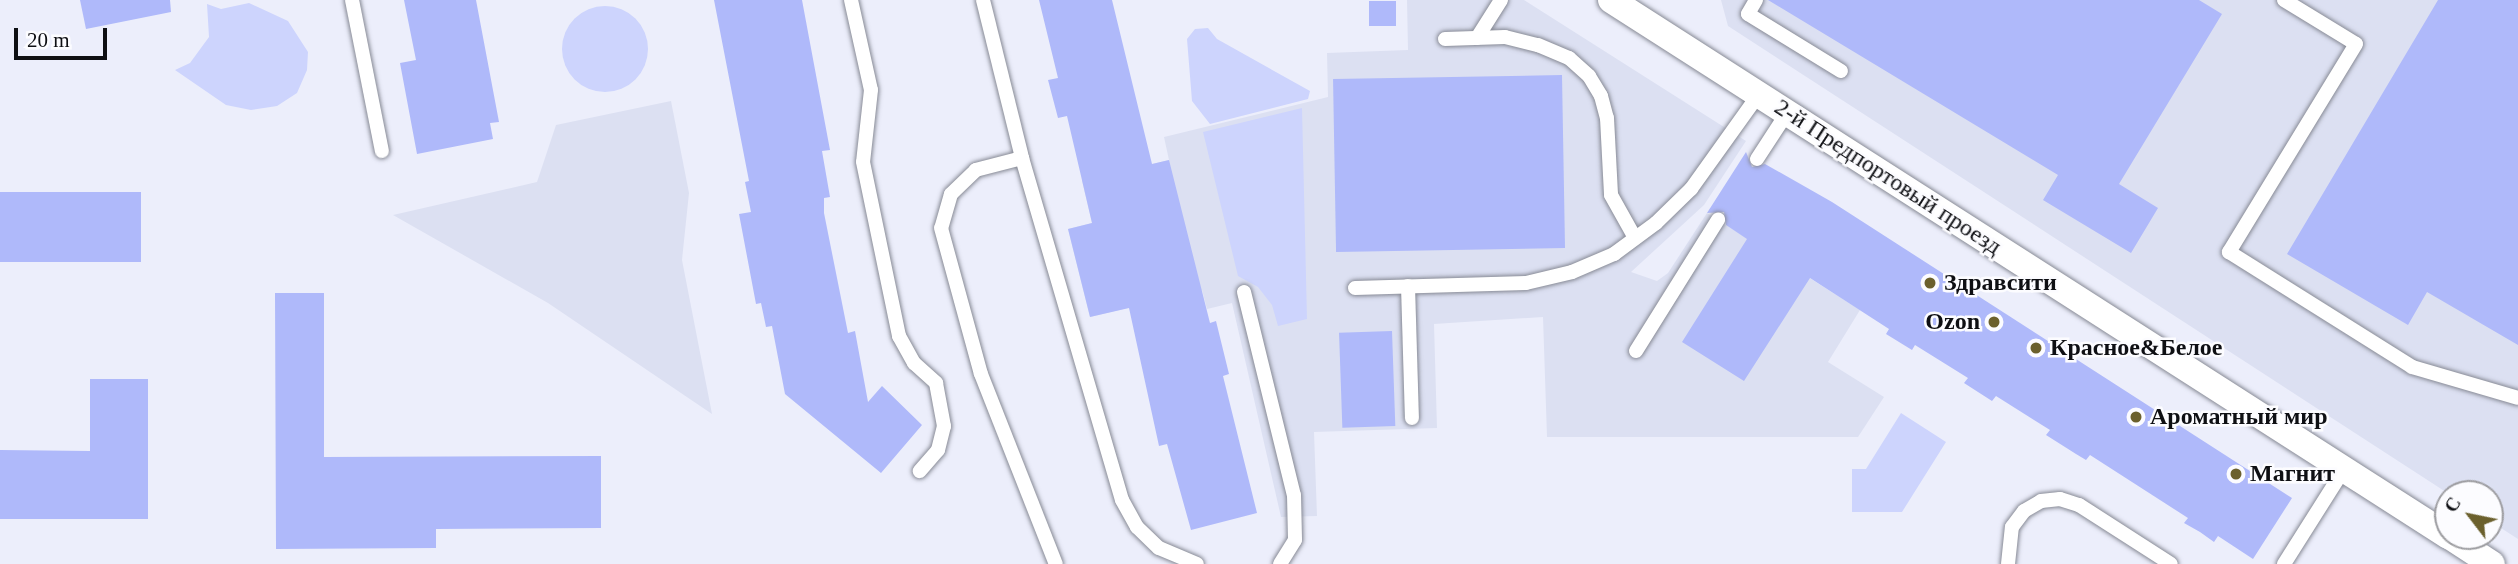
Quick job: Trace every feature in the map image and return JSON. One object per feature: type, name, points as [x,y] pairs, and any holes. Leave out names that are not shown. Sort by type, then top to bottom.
[{"type":"street","name":"2-й Предпортовый проезд","points":[[1611,0],[2434,527]]},
{"type":"street","name":"2-й Предпортовый проезд","points":[[2470,550],[2492,564]]},
{"type":"lane","points":[[352,0],[382,151]]},
{"type":"lane","points":[[851,0],[871,90],[863,162],[899,336],[914,363],[936,383],[944,426],[938,450],[920,471]]},
{"type":"lane","points":[[983,0],[1022,158],[1122,500],[1137,527],[1159,548],[1197,564]]},
{"type":"lane","points":[[1477,38],[1501,0]]},
{"type":"lane","points":[[1756,0],[1748,14],[1841,71]]},
{"type":"lane","points":[[2284,0],[2356,44],[2229,252],[2413,367],[2518,398]]},
{"type":"lane","points":[[1445,39],[1505,37],[1538,45],[1569,58],[1589,76],[1606,118],[1611,195],[1635,238]]},
{"type":"lane","points":[[1356,288],[1526,283],[1572,272],[1614,254],[1691,189],[1759,94]]},
{"type":"lane","points":[[1757,159],[1787,113]]},
{"type":"lane","points":[[1022,158],[976,170],[951,194],[941,228],[981,374],[1056,564]]},
{"type":"lane","points":[[1636,351],[1718,220]]},
{"type":"lane","points":[[1408,286],[1412,418]]},
{"type":"lane","points":[[1244,292],[1294,495],[1295,540],[1280,564]]},
{"type":"lane","points":[[2284,564],[2344,469]]},
{"type":"lane","points":[[2008,564],[2012,527],[2024,511],[2041,502],[2060,499],[2079,505],[2171,564]]},
{"type":"shaded area","points":[[1407,0],[1524,0],[1746,141],[1704,205],[1631,272],[1657,281],[1668,273],[1707,213],[1860,310],[1828,362],[1884,397],[1858,437],[1547,437],[1543,317],[1434,324],[1437,428],[1314,432],[1317,516],[1281,517],[1232,303],[1207,309],[1202,290],[1090,317],[1068,229],[1092,223],[1082,181],[1169,160],[1164,137],[1328,97],[1327,53],[1408,50]]},
{"type":"shaded area","points":[[1721,0],[2518,0],[2518,539],[2504,530],[2504,480],[2434,480],[2434,484],[1728,26]]},
{"type":"shaded area","points":[[249,3],[288,21],[308,52],[307,70],[297,93],[277,106],[251,110],[226,105],[175,70],[190,63],[209,37],[207,4],[221,9]]},
{"type":"shaded area","points":[[597,6],[613,6],[636,18],[645,32],[648,49],[645,66],[636,80],[613,92],[597,92],[581,85],[569,73],[562,57],[562,41],[569,25],[581,13]]},
{"type":"shaded area","points":[[1208,28],[1217,39],[1310,91],[1308,99],[1210,124],[1192,101],[1187,39],[1195,29]]},
{"type":"shaded area","points":[[671,101],[689,193],[682,260],[712,414],[548,303],[393,215],[537,182],[556,125]]},
{"type":"shaded area","points":[[1302,108],[1307,319],[1278,326],[1272,305],[1258,287],[1238,276],[1203,132]]},
{"type":"shaded area","points":[[1901,413],[1946,442],[1902,512],[1852,512],[1852,469],[1866,469]]},
{"type":"building","points":[[80,0],[170,0],[171,12],[86,29]]},
{"type":"building","points":[[404,0],[476,0],[499,122],[490,123],[493,139],[417,154],[400,63],[416,60]]},
{"type":"building","points":[[714,0],[802,0],[830,150],[822,151],[830,197],[824,198],[824,213],[848,333],[855,331],[868,402],[882,386],[922,425],[881,473],[785,394],[772,326],[766,327],[761,303],[756,304],[739,214],[751,212],[745,182],[749,181]]},
{"type":"building","points":[[1039,0],[1112,0],[1152,164],[1169,160],[1210,323],[1216,321],[1229,374],[1223,376],[1257,513],[1191,530],[1167,444],[1159,446],[1129,308],[1090,317],[1068,229],[1092,223],[1067,116],[1058,118],[1048,80],[1058,78]]},
{"type":"building","points":[[1768,0],[2199,0],[2222,14],[2119,184],[2158,208],[2131,253],[2043,200],[2058,175]]},
{"type":"building","points":[[2438,0],[2518,0],[2518,345],[2427,292],[2408,325],[2287,254]]},
{"type":"building","points":[[1369,1],[1396,1],[1396,26],[1369,26]]},
{"type":"building","points":[[1562,75],[1565,248],[1336,252],[1333,79]]},
{"type":"building","points":[[1746,152],[1752,167],[1765,164],[1832,202],[2292,498],[2253,559],[2218,536],[2214,542],[2184,523],[2188,518],[2090,455],[2086,460],[2046,435],[2050,430],[1996,396],[1992,401],[1964,383],[1968,378],[1915,345],[1912,350],[1886,334],[1889,329],[1810,278],[1744,381],[1682,342],[1747,239],[1726,225],[1724,212],[1707,213]]},
{"type":"building","points":[[0,192],[141,192],[141,262],[0,262]]},
{"type":"building","points":[[275,293],[324,293],[324,457],[601,456],[601,528],[436,529],[436,548],[276,549]]},
{"type":"building","points":[[1392,331],[1395,426],[1342,428],[1339,333]]},
{"type":"building","points":[[90,379],[148,379],[148,519],[0,519],[0,450],[90,451]]},
{"type":"place","name":"Здравсити","points":[[1930,283]]},
{"type":"place","name":"Ozon","points":[[1994,322]]},
{"type":"place","name":"Красное&Белое","points":[[2036,348]]},
{"type":"place","name":"Ароматный мир","points":[[2136,417]]},
{"type":"place","name":"Магнит","points":[[2236,474]]}]
